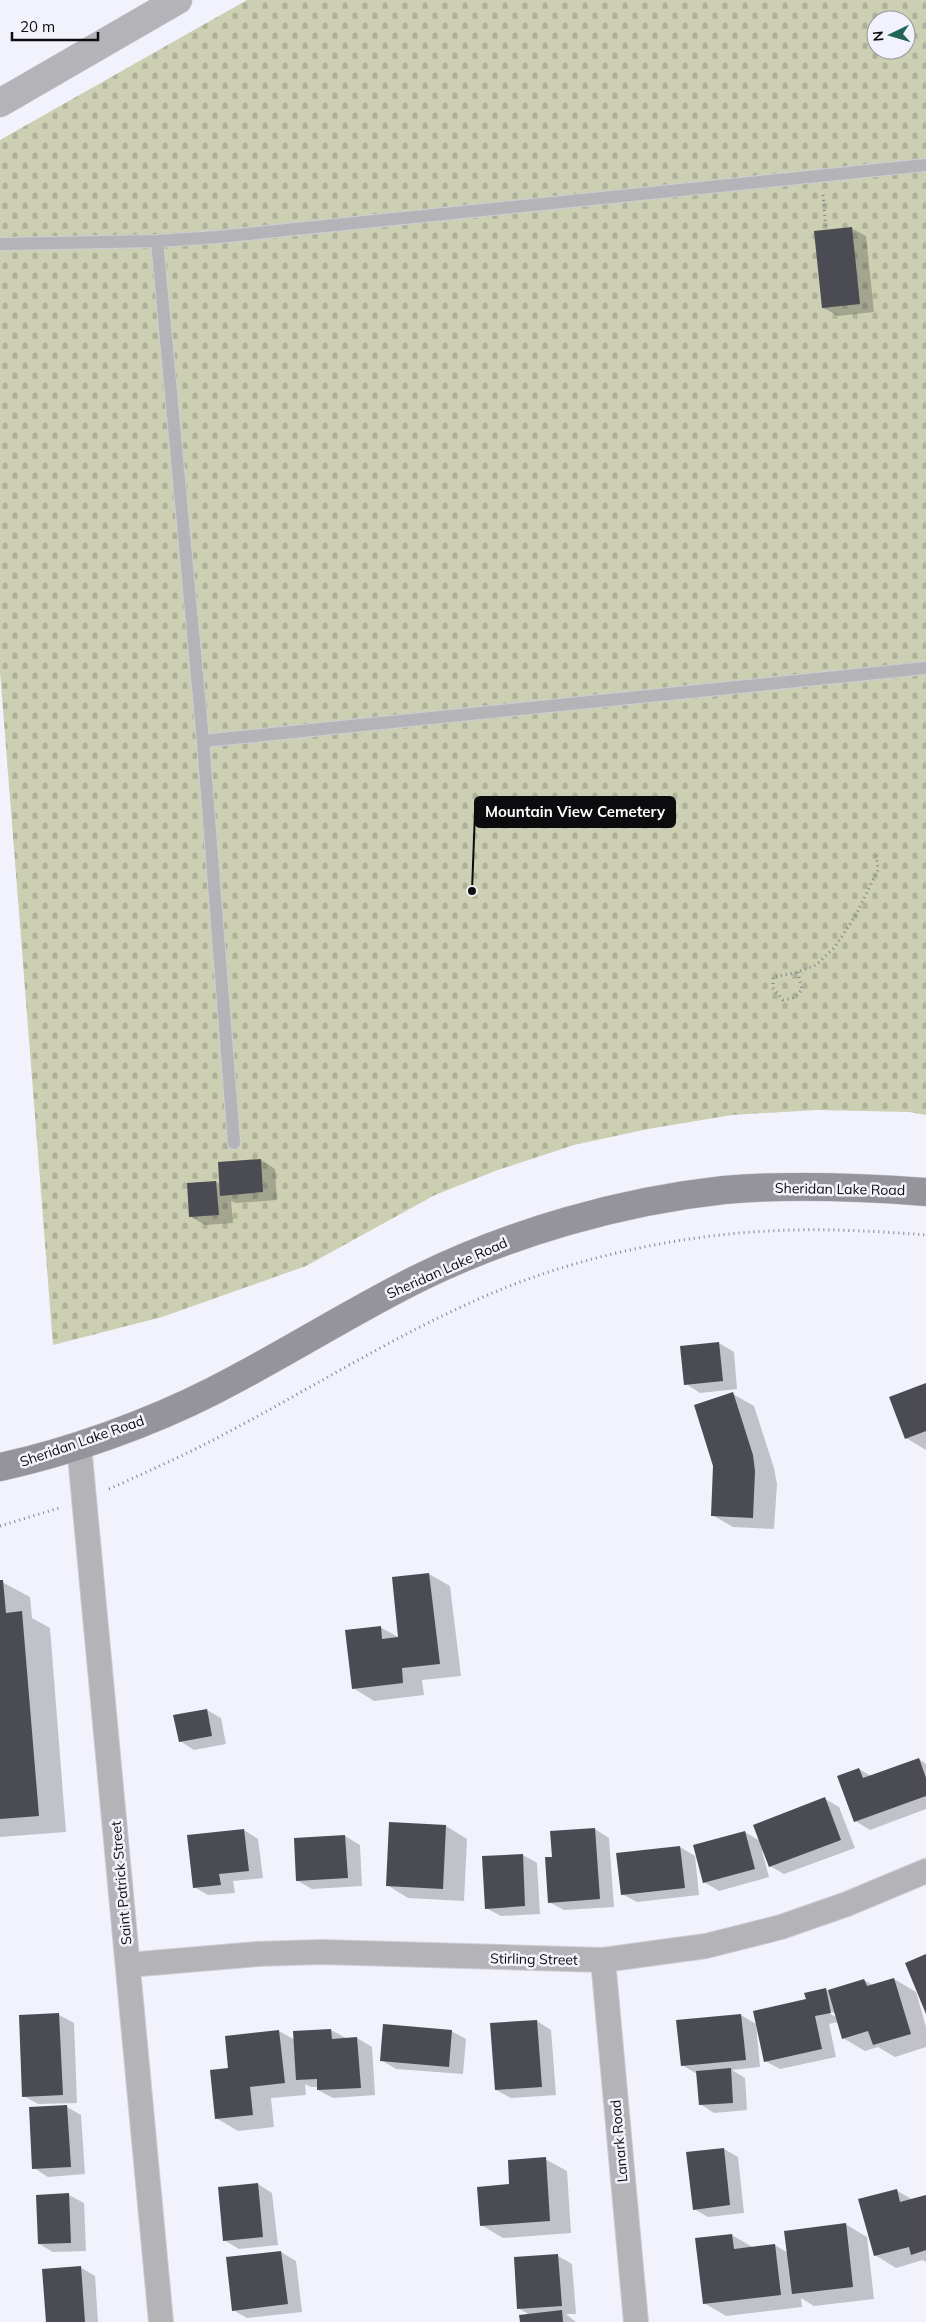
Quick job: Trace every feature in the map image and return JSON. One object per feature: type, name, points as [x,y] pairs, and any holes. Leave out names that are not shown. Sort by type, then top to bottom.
[{"type":"main road","name":"Sheridan Lake Road","points":[[0,1467],[79,1444],[212,1391],[424,1276],[503,1242],[549,1227],[641,1204],[723,1190],[815,1187],[926,1192]]},
{"type":"street","points":[[0,103],[178,0]]},
{"type":"street","name":"Saint Patrick Street","points":[[79,1444],[161,2322]]},
{"type":"street","name":"Stirling Street","points":[[128,1965],[257,1954],[321,1952],[603,1960],[706,1946],[782,1927],[847,1904],[926,1871]]},
{"type":"street","name":"Lanark Road","points":[[603,1960],[636,2322]]},
{"type":"lane","points":[[0,244],[157,241],[218,237],[926,165]]},
{"type":"lane","points":[[157,241],[203,740],[234,1143]]},
{"type":"lane","points":[[203,740],[926,668]]},
{"type":"path","points":[[821,176],[826,229]]},
{"type":"path","points":[[798,972],[802,989],[798,996],[791,1000],[783,1000],[773,988],[773,977],[798,972],[816,965],[834,948],[856,915],[878,870],[876,854]]},
{"type":"path","points":[[0,1526],[84,1500],[192,1451],[443,1315],[525,1280],[642,1249],[728,1234],[869,1231],[926,1236]]},
{"type":"green space","points":[[247,0],[926,0],[926,1115],[909,1112],[816,1110],[732,1115],[648,1129],[574,1145],[495,1171],[435,1195],[306,1266],[162,1317],[53,1345],[0,671],[0,140]]},
{"type":"building","points":[[852,227],[860,304],[822,308],[814,231]]},
{"type":"building","points":[[261,1159],[263,1192],[220,1196],[218,1162]]},
{"type":"building","points":[[216,1181],[219,1215],[189,1217],[187,1183]]},
{"type":"building","points":[[719,1342],[723,1381],[684,1385],[680,1346]]},
{"type":"building","points":[[926,1383],[926,1431],[905,1439],[889,1397]]},
{"type":"building","points":[[733,1392],[753,1455],[755,1471],[753,1518],[711,1516],[713,1466],[694,1405]]},
{"type":"building","points":[[429,1573],[440,1664],[402,1668],[403,1683],[352,1689],[345,1630],[381,1626],[382,1639],[398,1637],[392,1577]]},
{"type":"building","points":[[0,1580],[3,1580],[6,1613],[22,1611],[39,1816],[0,1819]]},
{"type":"building","points":[[207,1709],[212,1736],[179,1742],[173,1715]]},
{"type":"building","points":[[919,1758],[926,1778],[926,1796],[854,1822],[837,1776],[859,1768],[863,1778]]},
{"type":"building","points":[[825,1797],[841,1840],[769,1867],[753,1825]]},
{"type":"building","points":[[389,1822],[446,1825],[443,1889],[386,1886]]},
{"type":"building","points":[[595,1828],[600,1899],[548,1903],[545,1857],[552,1857],[550,1831]]},
{"type":"building","points":[[244,1829],[249,1871],[219,1874],[221,1885],[193,1888],[187,1835]]},
{"type":"building","points":[[745,1831],[755,1869],[703,1883],[693,1845]]},
{"type":"building","points":[[345,1835],[348,1878],[296,1881],[294,1838]]},
{"type":"building","points":[[680,1846],[685,1888],[621,1895],[616,1853]]},
{"type":"building","points":[[523,1854],[525,1906],[485,1909],[482,1856]]},
{"type":"building","points":[[926,1954],[926,2014],[905,1963]]},
{"type":"building","points":[[894,1978],[911,2034],[873,2045],[868,2031],[842,2039],[828,1990],[864,1979],[867,1986]]},
{"type":"building","points":[[826,1988],[831,2013],[815,2016],[822,2049],[764,2062],[753,2011],[806,1999],[804,1993]]},
{"type":"building","points":[[59,2013],[63,2095],[22,2097],[19,2015]]},
{"type":"building","points":[[741,2014],[746,2060],[681,2066],[676,2020]]},
{"type":"building","points":[[537,2020],[542,2087],[495,2090],[490,2023]]},
{"type":"building","points":[[383,2024],[452,2030],[449,2067],[380,2061]]},
{"type":"building","points":[[331,2029],[332,2039],[357,2037],[361,2088],[317,2090],[317,2079],[296,2080],[293,2031]]},
{"type":"building","points":[[279,2030],[285,2083],[250,2087],[253,2115],[215,2119],[210,2070],[228,2068],[225,2036]]},
{"type":"building","points":[[731,2068],[733,2103],[699,2105],[696,2071]]},
{"type":"building","points":[[67,2105],[71,2167],[32,2169],[29,2107]]},
{"type":"building","points":[[724,2148],[730,2205],[693,2210],[686,2152]]},
{"type":"building","points":[[546,2157],[550,2221],[480,2226],[477,2187],[509,2184],[508,2160]]},
{"type":"building","points":[[258,2183],[263,2237],[223,2241],[218,2187]]},
{"type":"building","points":[[897,2189],[900,2202],[926,2195],[926,2250],[911,2255],[909,2247],[874,2256],[858,2199]]},
{"type":"building","points":[[69,2193],[71,2243],[38,2244],[36,2195]]},
{"type":"building","points":[[846,2223],[853,2287],[792,2294],[784,2231]]},
{"type":"building","points":[[732,2234],[734,2249],[775,2244],[781,2295],[703,2304],[695,2238]]},
{"type":"building","points":[[281,2251],[288,2304],[232,2311],[226,2257]]},
{"type":"building","points":[[558,2254],[562,2306],[517,2309],[514,2257]]},
{"type":"building","points":[[81,2266],[85,2322],[46,2322],[42,2269]]},
{"type":"building","points":[[562,2310],[563,2322],[520,2322],[519,2315]]},
{"type":"place","name":"Mountain View Cemetery","points":[[472,891]]}]
